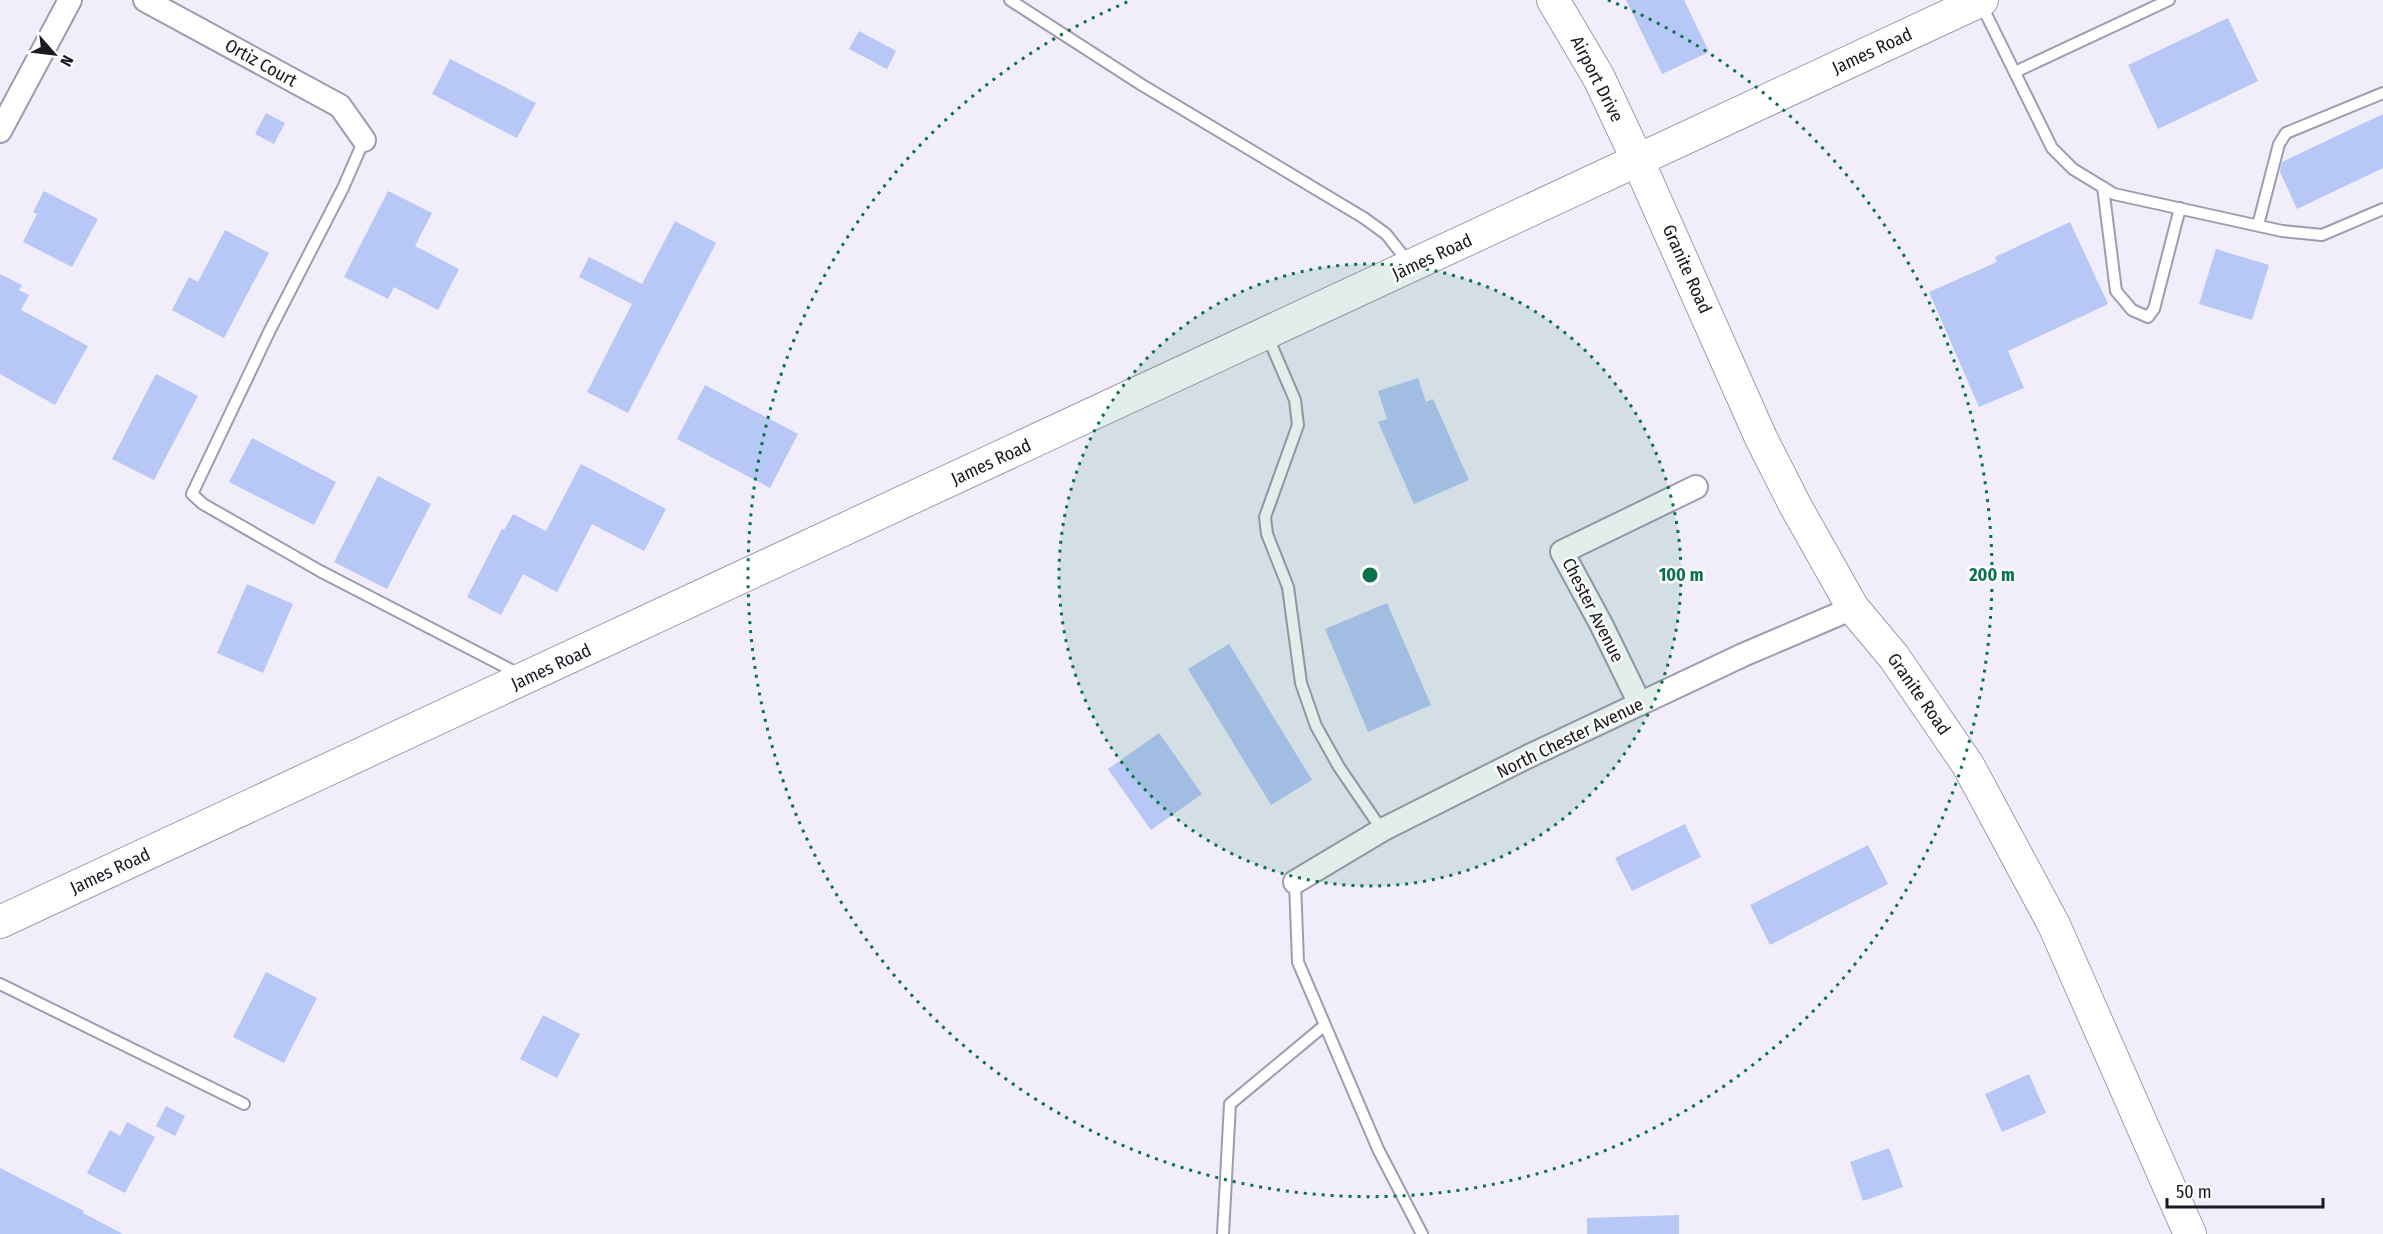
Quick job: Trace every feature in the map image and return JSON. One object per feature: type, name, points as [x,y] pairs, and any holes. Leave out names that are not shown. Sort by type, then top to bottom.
[{"type":"main road","name":"Airport Drive","points":[[1553,0],[1599,78],[1638,160]]},
{"type":"main road","name":"James Road","points":[[0,922],[1981,0]]},
{"type":"main road","name":"Granite Road","points":[[1638,160],[1761,438],[1796,507],[1853,608],[1894,657],[1968,765],[2054,925],[2190,1234]]},
{"type":"street","points":[[0,131],[70,0]]},
{"type":"street","name":"Ortiz Court","points":[[145,0],[340,106],[364,141]]},
{"type":"street","name":"Chester Avenue","points":[[1640,704],[1601,624],[1562,552],[1696,487]]},
{"type":"street","name":"North Chester Avenue","points":[[1295,882],[1382,830],[1527,758],[1743,655],[1853,608]]},
{"type":"lane","points":[[1010,0],[1142,85],[1364,219],[1386,234],[1411,266]]},
{"type":"lane","points":[[1981,0],[2052,148],[2073,169],[2114,194],[2282,231],[2322,235],[2383,209]]},
{"type":"lane","points":[[2015,72],[2169,0]]},
{"type":"lane","points":[[2259,225],[2279,144],[2286,133],[2383,93]]},
{"type":"lane","points":[[364,141],[192,494],[204,504],[320,571],[526,678]]},
{"type":"lane","points":[[2103,187],[2116,291],[2132,310],[2148,317],[2154,309],[2180,208]]},
{"type":"lane","points":[[1267,334],[1295,400],[1298,425],[1265,516],[1267,534],[1288,587],[1301,683],[1316,726],[1338,767],[1382,830]]},
{"type":"lane","points":[[1295,882],[1298,962],[1378,1149],[1422,1234]]},
{"type":"lane","points":[[0,984],[244,1104]]},
{"type":"lane","points":[[1223,1234],[1230,1104],[1325,1025]]},
{"type":"building","points":[[1626,0],[1684,0],[1709,52],[1662,74]]},
{"type":"building","points":[[2228,18],[2258,81],[2158,129],[2128,65]]},
{"type":"building","points":[[859,31],[896,51],[887,69],[849,49]]},
{"type":"building","points":[[450,59],[536,103],[517,138],[432,94]]},
{"type":"building","points":[[266,113],[285,123],[274,144],[255,134]]},
{"type":"building","points":[[2383,114],[2383,168],[2297,209],[2280,172],[2282,162]]},
{"type":"building","points":[[44,191],[98,219],[72,267],[23,242],[37,214],[33,212]]},
{"type":"building","points":[[388,191],[432,213],[415,246],[459,269],[438,310],[394,287],[388,299],[344,277]]},
{"type":"building","points":[[675,221],[716,243],[628,413],[587,392],[632,304],[579,277],[589,257],[642,284]]},
{"type":"building","points":[[2070,222],[2108,304],[2008,351],[2024,388],[1979,407],[1929,292],[1997,262],[1995,257]]},
{"type":"building","points":[[225,230],[269,253],[224,338],[172,310],[189,277],[198,282]]},
{"type":"building","points":[[2216,249],[2269,265],[2252,320],[2199,304]]},
{"type":"building","points":[[0,274],[22,285],[19,290],[29,295],[21,310],[88,346],[55,405],[0,374]]},
{"type":"building","points":[[156,374],[198,396],[154,480],[112,459]]},
{"type":"building","points":[[1418,378],[1426,402],[1433,399],[1469,480],[1414,504],[1378,422],[1387,419],[1378,391]]},
{"type":"building","points":[[705,385],[798,434],[770,488],[677,439]]},
{"type":"building","points":[[252,438],[336,482],[314,525],[229,482]]},
{"type":"building","points":[[581,464],[666,509],[644,551],[592,524],[557,592],[523,574],[501,615],[467,597],[502,529],[504,530],[513,514],[546,531]]},
{"type":"building","points":[[378,476],[431,504],[387,589],[334,562]]},
{"type":"building","points":[[247,584],[293,604],[263,673],[217,653]]},
{"type":"building","points":[[1387,603],[1431,705],[1368,732],[1325,629]]},
{"type":"building","points":[[1229,644],[1312,780],[1271,805],[1188,669]]},
{"type":"building","points":[[1159,733],[1202,794],[1151,830],[1108,769]]},
{"type":"building","points":[[1685,824],[1701,857],[1632,891],[1615,858]]},
{"type":"building","points":[[1868,845],[1888,884],[1770,945],[1750,905]]},
{"type":"building","points":[[266,972],[317,998],[284,1063],[233,1037]]},
{"type":"building","points":[[543,1015],[580,1034],[557,1078],[520,1059]]},
{"type":"building","points":[[2029,1074],[2046,1113],[2002,1132],[1985,1094]]},
{"type":"building","points":[[166,1106],[185,1116],[175,1136],[156,1126]]},
{"type":"building","points":[[127,1122],[155,1137],[125,1193],[87,1173],[110,1130],[120,1136]]},
{"type":"building","points":[[1889,1148],[1903,1187],[1863,1201],[1850,1162]]},
{"type":"building","points":[[0,1168],[84,1211],[83,1213],[123,1234],[0,1234]]},
{"type":"building","points":[[1679,1215],[1679,1234],[1587,1234],[1587,1218]]}]
